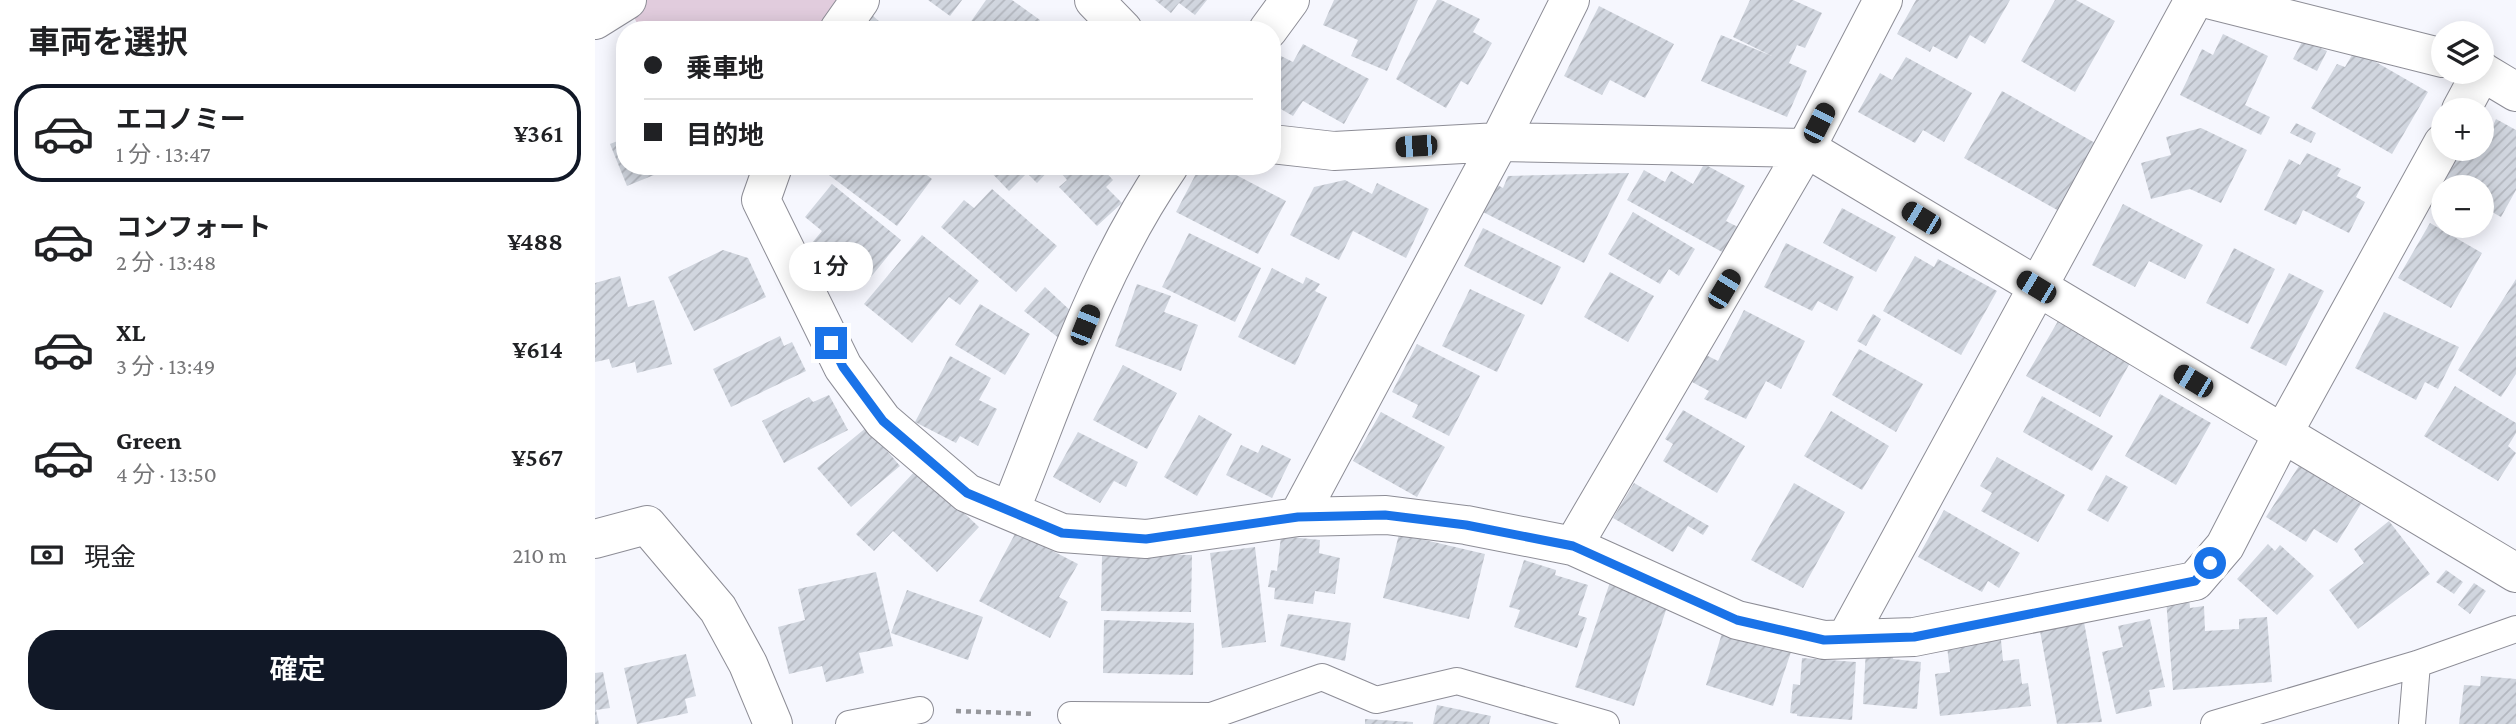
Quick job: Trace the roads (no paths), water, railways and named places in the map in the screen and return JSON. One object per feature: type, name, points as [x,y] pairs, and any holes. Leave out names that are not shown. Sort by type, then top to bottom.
[{"type":"street","points":[[595,20],[627,0]]},
{"type":"street","points":[[845,21],[860,0]]},
{"type":"street","points":[[1094,0],[1114,21]]},
{"type":"street","points":[[1275,21],[1290,0]]},
{"type":"street","points":[[1298,517],[1499,142],[1570,0]]},
{"type":"street","points":[[1573,546],[1806,148],[1883,0]]},
{"type":"street","points":[[1846,639],[2194,0]]},
{"type":"street","points":[[2212,0],[2431,55]]},
{"type":"street","points":[[2494,78],[2516,92]]},
{"type":"street","points":[[1281,145],[1333,151],[1499,142],[1806,148],[2282,435],[2512,559]]},
{"type":"street","points":[[770,175],[761,200],[843,367],[883,421],[967,493],[1062,533],[1146,539],[1298,517],[1385,515],[1466,525],[1573,546],[1737,620],[1824,640],[1914,637],[2195,581],[2225,546],[2282,435],[2433,161]]},
{"type":"street","points":[[1010,511],[1094,303],[1145,202],[1163,175]]},
{"type":"street","points":[[595,539],[647,525],[719,610],[748,664],[773,724]]},
{"type":"lane","points":[[2214,724],[2417,664],[2516,629]]},
{"type":"lane","points":[[2412,724],[2417,664]]},
{"type":"lane","points":[[1071,715],[1211,716],[1322,677],[1376,700],[1457,681],[1606,724]]},
{"type":"lane","points":[[849,724],[920,710]]}]
